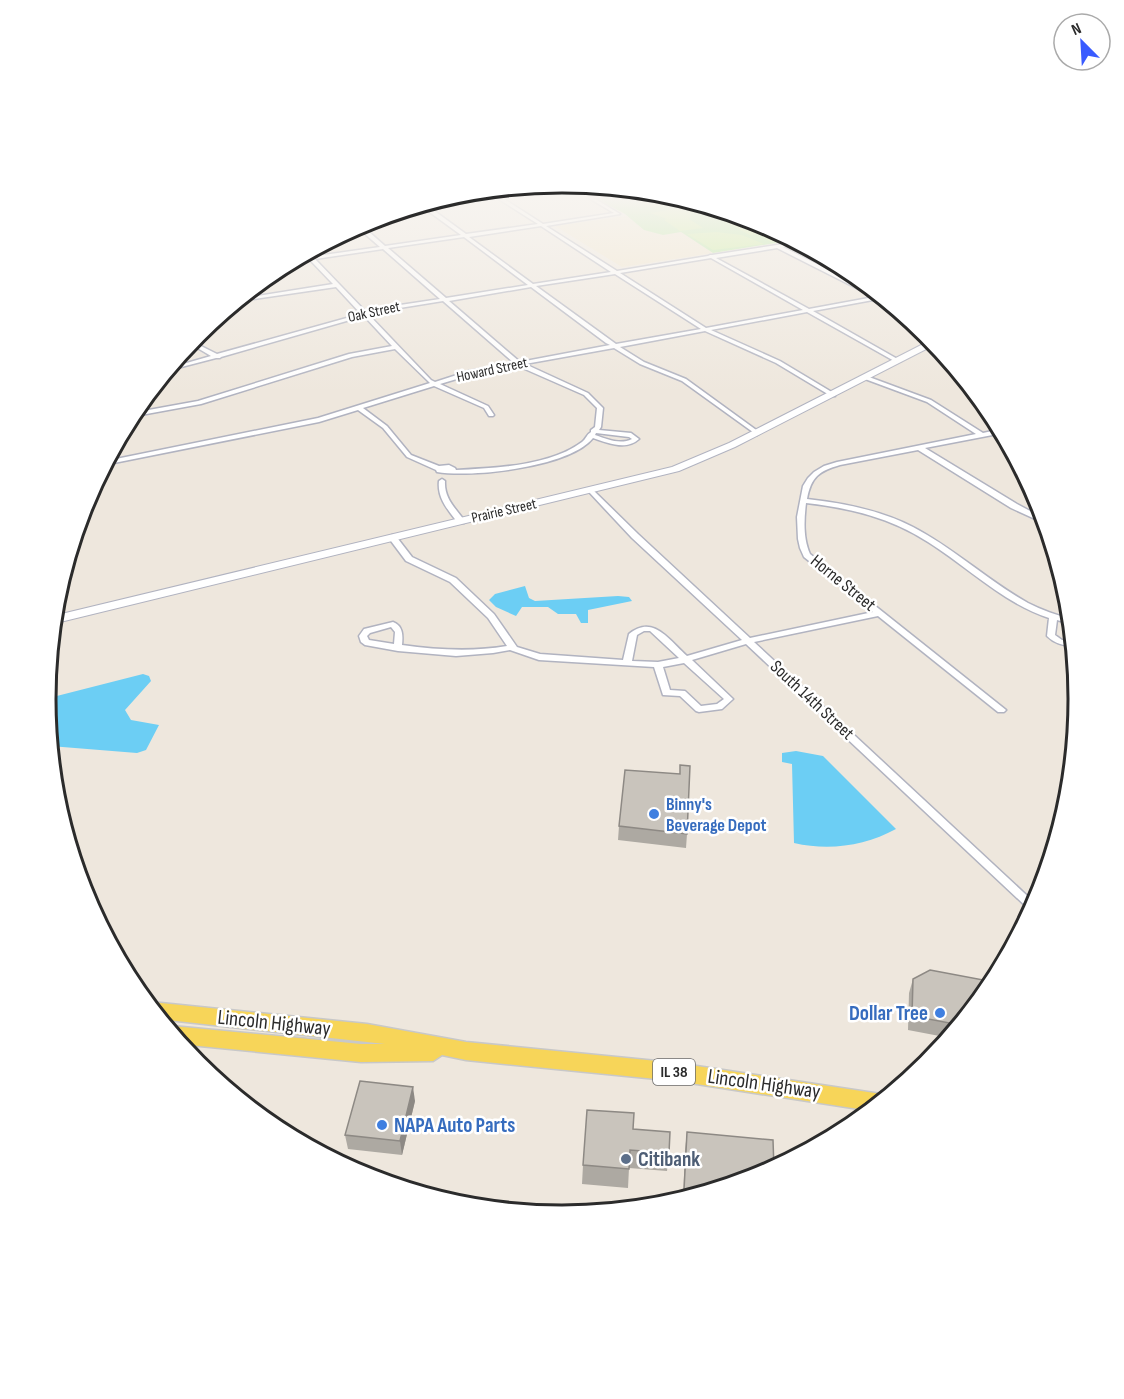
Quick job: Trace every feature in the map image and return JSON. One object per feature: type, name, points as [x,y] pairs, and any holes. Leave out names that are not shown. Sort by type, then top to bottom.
[{"type":"main road","name":"Lincoln Highway","points":[[163,1011],[367,1032],[466,1051],[677,1072],[870,1101]]},
{"type":"main road","name":"Lincoln Highway","points":[[184,1036],[361,1053],[466,1051]]},
{"type":"street","points":[[315,262],[429,381],[486,407],[491,415]]},
{"type":"street","points":[[359,408],[385,427],[405,452],[446,470],[472,471],[518,468],[568,452],[592,433],[601,417],[600,408],[592,399],[519,364],[399,262]]},
{"type":"street","points":[[500,262],[616,347],[642,363],[684,380],[757,433]]},
{"type":"street","points":[[601,262],[706,330],[778,362],[833,395]]},
{"type":"street","name":"Oak Street","points":[[181,367],[364,313],[673,262]]},
{"type":"street","points":[[721,262],[898,361]]},
{"type":"street","points":[[810,262],[847,281]]},
{"type":"street","points":[[256,297],[336,285]]},
{"type":"street","name":"Howard Street","points":[[115,461],[319,420],[469,373],[872,300]]},
{"type":"street","points":[[199,347],[218,357]]},
{"type":"street","points":[[145,413],[200,403],[351,355],[396,347]]},
{"type":"street","name":"Prairie Street","points":[[62,618],[591,491],[694,463],[867,378],[925,347]]},
{"type":"street","points":[[867,378],[929,401],[982,435]]},
{"type":"street","points":[[592,433],[631,435],[636,440],[630,444],[622,444],[592,433]]},
{"type":"street","name":"Horne Street","points":[[880,613],[803,550],[800,540],[808,481],[828,466],[993,433]]},
{"type":"street","points":[[918,447],[1034,516]]},
{"type":"street","points":[[446,470],[441,489],[461,521]]},
{"type":"street","name":"South 14th Street","points":[[591,491],[1026,901]]},
{"type":"street","points":[[804,501],[862,510],[910,528],[1019,602],[1062,620]]},
{"type":"street","points":[[393,537],[409,559],[453,580],[491,616],[513,647],[476,655],[418,652],[398,648]]},
{"type":"street","points":[[880,613],[1001,710]]},
{"type":"street","name":"Horne Street","points":[[513,647],[520,652],[539,657],[658,665],[749,641],[880,613]]},
{"type":"street","points":[[1053,617],[1051,636],[1065,643]]},
{"type":"street","points":[[627,664],[633,634],[642,629],[652,629],[663,636],[684,660],[729,699],[720,707],[699,709],[682,693],[666,693],[658,665]]},
{"type":"shaded area","points":[[614,262],[653,262],[622,267]]},
{"type":"water","points":[[525,586],[529,598],[535,601],[618,596],[629,597],[632,601],[588,610],[588,623],[581,623],[576,614],[558,614],[548,607],[522,607],[516,616],[496,607],[489,600],[495,594]]},
{"type":"water","points":[[143,674],[149,676],[151,681],[125,710],[131,720],[159,725],[146,750],[137,753],[58,747],[56,696]]},
{"type":"water","points":[[796,751],[823,756],[896,829],[859,843],[833,847],[794,843],[792,764],[782,762],[782,753]]},
{"type":"building","name":"Binny's Beverage Depot","points":[[680,765],[690,766],[687,834],[619,826],[625,770],[680,774]]},
{"type":"building","name":"Dollar Tree","points":[[930,970],[984,980],[951,1023],[912,1016],[913,979]]},
{"type":"building","name":"NAPA Auto Parts","points":[[360,1081],[413,1087],[400,1141],[345,1135]]},
{"type":"building","points":[[587,1110],[634,1113],[633,1129],[670,1132],[669,1153],[630,1150],[629,1169],[583,1165]]},
{"type":"building","points":[[687,1132],[773,1140],[774,1159],[725,1179],[684,1190]]},
{"type":"place","name":"Binny's Beverage Depot","points":[[654,814]]},
{"type":"place","name":"Dollar Tree","points":[[940,1013]]},
{"type":"place","name":"NAPA Auto Parts","points":[[382,1125]]},
{"type":"place","name":"Citibank","points":[[626,1159]]}]
